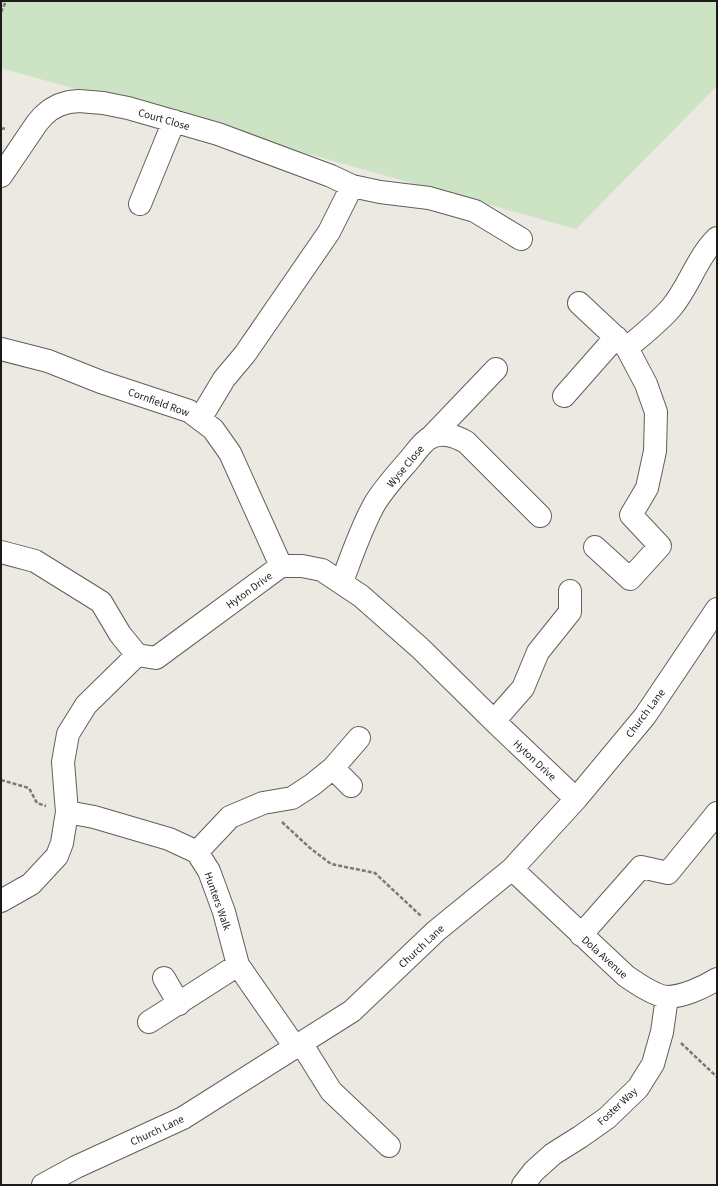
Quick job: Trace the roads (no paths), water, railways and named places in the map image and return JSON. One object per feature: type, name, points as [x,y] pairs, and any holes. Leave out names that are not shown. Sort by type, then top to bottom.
[{"type":"street","name":"Court Close","points":[[1,176],[36,123],[43,116],[59,105],[79,101],[103,103],[128,108],[218,134],[331,176],[352,186],[380,192],[428,198],[475,211],[521,239]]},
{"type":"street","points":[[140,204],[174,121]]},
{"type":"street","points":[[200,419],[224,379],[245,354],[329,232],[352,186]]},
{"type":"street","points":[[564,396],[621,343],[671,308],[691,278],[703,256],[717,238]]},
{"type":"street","points":[[579,303],[621,343],[646,384],[656,412],[655,451],[647,488],[630,515],[660,546],[630,579],[595,547]]},
{"type":"street","name":"Cornfield Row","points":[[1,349],[48,360],[102,382],[189,410],[213,429],[230,452],[281,566]]},
{"type":"street","points":[[430,438],[496,369]]},
{"type":"street","name":"Wyse Close","points":[[342,582],[358,539],[376,502],[389,483],[430,438],[442,435],[453,435],[466,442],[540,516]]},
{"type":"street","points":[[1,552],[35,561],[101,602],[120,634],[137,655],[86,706],[68,734],[63,762],[67,812],[62,843],[57,856],[31,884],[1,901]]},
{"type":"street","name":"Hyton Drive","points":[[137,655],[156,658],[281,566],[302,566],[322,570],[361,596],[420,648],[494,722],[576,799]]},
{"type":"street","points":[[494,722],[523,688],[538,652],[570,612],[570,591]]},
{"type":"street","name":"Church Lane","points":[[43,1185],[76,1167],[183,1118],[352,1011],[436,931],[512,869],[576,799],[645,716],[717,609]]},
{"type":"street","points":[[67,812],[94,817],[169,839],[197,852],[230,817],[263,803],[292,798],[312,785],[333,768],[359,738]]},
{"type":"street","points":[[333,768],[351,786]]},
{"type":"street","points":[[581,935],[641,867],[668,874],[717,813]]},
{"type":"street","name":"Hunters Walk","points":[[197,852],[209,871],[224,912],[238,965],[331,1091],[389,1146]]},
{"type":"street","name":"Dola Avenue","points":[[512,869],[626,976],[645,989],[667,997]]},
{"type":"street","points":[[148,1022],[179,1004],[238,965]]},
{"type":"street","points":[[164,978],[179,1004]]},
{"type":"street","points":[[667,997],[688,993],[717,979]]},
{"type":"street","name":"Foster Way","points":[[523,1185],[534,1170],[553,1154],[607,1118],[638,1088],[653,1064],[662,1032],[667,997]]}]
